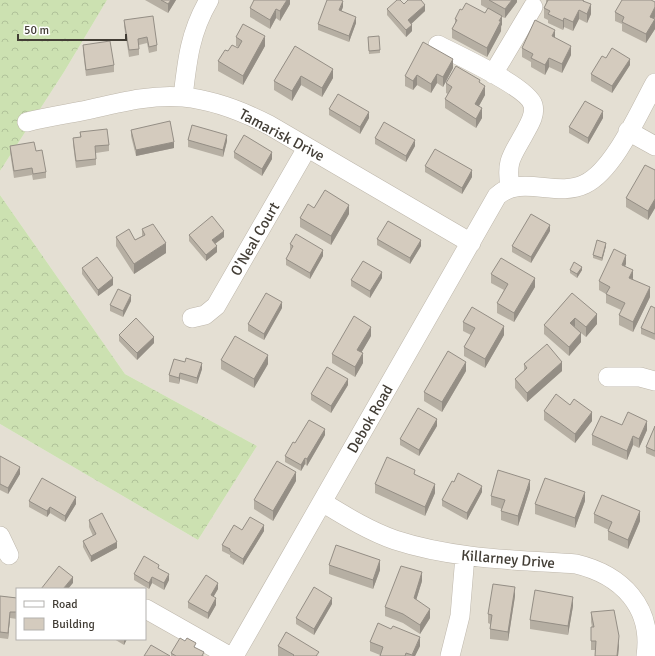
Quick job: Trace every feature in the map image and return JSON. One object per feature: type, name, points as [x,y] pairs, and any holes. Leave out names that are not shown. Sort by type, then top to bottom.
[{"type":"street","points":[[183,97],[191,39],[209,0]]},
{"type":"street","points":[[494,74],[533,7]]},
{"type":"street","points":[[438,45],[494,74],[524,92],[531,99],[534,106],[533,116],[510,158],[507,170],[510,187],[522,186],[572,189],[585,184],[596,177],[609,163],[655,83]]},
{"type":"street","name":"Tamarisk Drive","points":[[27,122],[113,104],[162,96],[183,97],[218,104],[247,113],[471,243]]},
{"type":"street","points":[[628,131],[655,146]]},
{"type":"street","name":"O'Neal Court","points":[[192,318],[205,315],[216,306],[307,148]]},
{"type":"street","name":"Debok Road","points":[[234,656],[497,196],[510,187]]},
{"type":"street","points":[[608,377],[640,377],[655,381]]},
{"type":"street","name":"Killarney Drive","points":[[322,502],[360,524],[394,539],[430,550],[465,556],[576,564],[608,576],[622,586],[649,614],[646,656]]},
{"type":"street","points":[[0,536],[9,555]]},
{"type":"street","points":[[450,656],[460,616],[465,556]]},
{"type":"street","points":[[146,608],[229,656]]},
{"type":"shaded area","points":[[107,0],[655,0],[655,656],[0,656],[0,424],[198,540],[257,446],[125,374],[0,195],[0,171],[64,72]]},
{"type":"green space","points":[[0,0],[107,0],[64,72],[0,171]]},
{"type":"green space","points":[[0,195],[125,374],[257,446],[198,540],[0,424]]},
{"type":"building","points":[[161,0],[171,0],[168,4]]},
{"type":"building","points":[[254,0],[287,0],[280,11],[276,9],[270,20],[250,8]]},
{"type":"building","points":[[327,0],[343,1],[339,10],[356,17],[349,36],[318,24]]},
{"type":"building","points":[[397,0],[400,0],[404,4],[408,0],[421,0],[425,5],[408,20],[412,25],[406,30],[387,9]]},
{"type":"building","points":[[489,0],[512,0],[505,9]]},
{"type":"building","points":[[548,0],[583,0],[591,4],[587,14],[579,10],[573,22],[564,18],[563,21],[548,14],[550,11],[544,8]]},
{"type":"building","points":[[622,0],[651,0],[655,2],[655,7],[650,17],[655,19],[646,34],[622,22],[624,17],[615,12]]},
{"type":"building","points":[[466,3],[485,13],[488,8],[502,16],[499,21],[501,21],[487,48],[452,29],[457,20],[455,19],[460,9],[462,10]]},
{"type":"building","points":[[153,16],[157,45],[149,47],[147,37],[138,39],[139,49],[129,50],[124,20]]},
{"type":"building","points":[[535,20],[555,30],[552,36],[571,46],[562,64],[549,58],[545,65],[531,58],[533,54],[522,48]]},
{"type":"building","points":[[243,24],[265,36],[243,76],[218,61],[225,50],[228,51],[232,45],[238,48],[242,41],[236,37]]},
{"type":"building","points":[[379,36],[380,50],[369,51],[368,37]]},
{"type":"building","points":[[110,41],[114,65],[86,70],[83,45]]},
{"type":"building","points":[[423,42],[453,59],[443,77],[437,74],[431,84],[417,75],[413,81],[405,76]]},
{"type":"building","points":[[295,46],[333,69],[322,88],[301,76],[292,91],[274,81]]},
{"type":"building","points":[[612,48],[630,59],[612,86],[591,74],[602,56],[606,58]]},
{"type":"building","points":[[456,66],[480,80],[479,82],[485,86],[475,104],[482,108],[476,119],[445,99],[452,87],[446,83]]},
{"type":"building","points":[[338,94],[369,112],[360,127],[329,109]]},
{"type":"building","points":[[585,101],[603,111],[588,138],[569,127]]},
{"type":"building","points":[[170,121],[174,142],[136,150],[131,130]]},
{"type":"building","points":[[384,122],[415,140],[406,156],[375,138]]},
{"type":"building","points":[[192,125],[227,135],[223,150],[188,140]]},
{"type":"building","points":[[107,129],[109,145],[95,146],[96,159],[76,161],[73,138],[81,137],[80,132]]},
{"type":"building","points":[[244,135],[272,152],[262,169],[234,152]]},
{"type":"building","points":[[34,142],[36,151],[42,150],[46,172],[33,174],[32,168],[14,171],[10,146]]},
{"type":"building","points":[[435,149],[472,170],[462,188],[425,166]]},
{"type":"building","points":[[645,165],[655,170],[655,199],[648,211],[626,198]]},
{"type":"building","points":[[325,190],[349,205],[331,236],[300,218],[308,204],[314,208]]},
{"type":"building","points":[[531,214],[550,225],[531,257],[512,246]]},
{"type":"building","points":[[212,216],[224,231],[212,240],[217,246],[206,255],[189,235]]},
{"type":"building","points":[[388,221],[421,240],[410,258],[377,239]]},
{"type":"building","points":[[153,224],[166,243],[134,264],[116,237],[129,229],[135,240],[145,235],[142,229]]},
{"type":"building","points":[[296,234],[323,250],[310,273],[286,259],[293,246],[290,244]]},
{"type":"building","points":[[597,240],[606,243],[602,258],[593,255]]},
{"type":"building","points":[[614,249],[626,255],[622,265],[633,270],[629,278],[650,287],[633,322],[619,315],[625,303],[606,294],[610,287],[599,281]]},
{"type":"building","points":[[97,257],[113,278],[98,290],[82,268]]},
{"type":"building","points":[[501,258],[535,278],[514,313],[497,303],[508,284],[491,274]]},
{"type":"building","points":[[363,261],[382,272],[370,291],[351,280]]},
{"type":"building","points":[[574,262],[582,267],[577,274],[570,270]]},
{"type":"building","points":[[118,289],[131,295],[123,311],[110,305]]},
{"type":"building","points":[[266,293],[282,302],[264,334],[248,324]]},
{"type":"building","points":[[572,293],[597,314],[586,327],[575,318],[570,323],[581,333],[569,347],[544,325]]},
{"type":"building","points":[[651,306],[655,308],[655,334],[641,328]]},
{"type":"building","points":[[472,307],[504,326],[485,359],[464,347],[475,328],[463,322]]},
{"type":"building","points":[[354,316],[371,327],[357,350],[363,353],[355,367],[332,354]]},
{"type":"building","points":[[136,318],[154,337],[137,353],[119,335]]},
{"type":"building","points":[[235,336],[268,355],[254,379],[221,360]]},
{"type":"building","points":[[547,344],[562,362],[527,393],[515,379],[527,368],[524,364]]},
{"type":"building","points":[[448,351],[466,362],[442,402],[424,392]]},
{"type":"building","points":[[186,358],[202,363],[197,378],[180,373],[179,378],[169,375],[174,359],[185,362]]},
{"type":"building","points":[[327,367],[348,379],[331,406],[311,394]]},
{"type":"building","points":[[556,394],[570,405],[574,399],[592,412],[575,434],[544,411]]},
{"type":"building","points":[[418,408],[437,419],[419,450],[400,439]]},
{"type":"building","points":[[628,412],[647,421],[639,439],[633,436],[627,451],[592,435],[601,416],[622,425]]},
{"type":"building","points":[[309,420],[325,429],[307,459],[305,458],[301,465],[285,456]]},
{"type":"building","points":[[655,426],[655,451],[646,447]]},
{"type":"building","points":[[0,456],[20,467],[8,488],[0,484]]},
{"type":"building","points":[[387,457],[415,470],[414,474],[435,484],[425,507],[375,484]]},
{"type":"building","points":[[277,461],[296,472],[273,511],[254,500]]},
{"type":"building","points":[[498,470],[530,480],[518,516],[501,511],[505,500],[491,496]]},
{"type":"building","points":[[458,473],[482,486],[467,513],[442,500]]},
{"type":"building","points":[[42,478],[76,497],[65,516],[50,507],[47,511],[29,501]]},
{"type":"building","points":[[545,478],[585,492],[575,518],[535,504]]},
{"type":"building","points":[[602,495],[640,511],[628,540],[608,531],[612,522],[594,514]]},
{"type":"building","points":[[102,513],[117,542],[91,556],[83,541],[96,534],[89,520]]},
{"type":"building","points":[[250,517],[264,525],[243,559],[222,545],[234,525],[242,530]]},
{"type":"building","points":[[336,545],[380,560],[373,580],[329,565]]},
{"type":"building","points":[[144,556],[159,565],[158,568],[169,574],[164,583],[152,577],[149,583],[134,574]]},
{"type":"building","points":[[59,566],[73,577],[64,588],[42,588]]},
{"type":"building","points":[[401,566],[422,572],[414,598],[430,609],[420,625],[403,614],[385,607]]},
{"type":"building","points":[[206,575],[218,583],[211,595],[216,598],[208,613],[188,602]]},
{"type":"building","points":[[493,584],[515,587],[508,632],[490,629],[492,615],[488,614]]},
{"type":"building","points":[[314,587],[332,598],[314,629],[296,618]]},
{"type":"building","points":[[535,590],[573,597],[568,626],[530,620]]},
{"type":"building","points":[[0,596],[16,598],[16,612],[10,612],[8,633],[0,632]]},
{"type":"building","points":[[614,610],[619,636],[617,656],[595,656],[596,641],[591,641],[591,627],[594,627],[591,612]]},
{"type":"building","points":[[378,623],[391,629],[393,626],[420,637],[412,655],[406,653],[405,656],[380,656],[383,647],[370,642]]},
{"type":"building","points":[[286,632],[319,652],[316,656],[293,656],[294,655],[278,646]]},
{"type":"building","points":[[180,638],[185,641],[187,638],[196,643],[194,647],[204,652],[202,656],[176,656],[171,653]]},
{"type":"building","points":[[151,645],[170,656],[144,656]]}]
